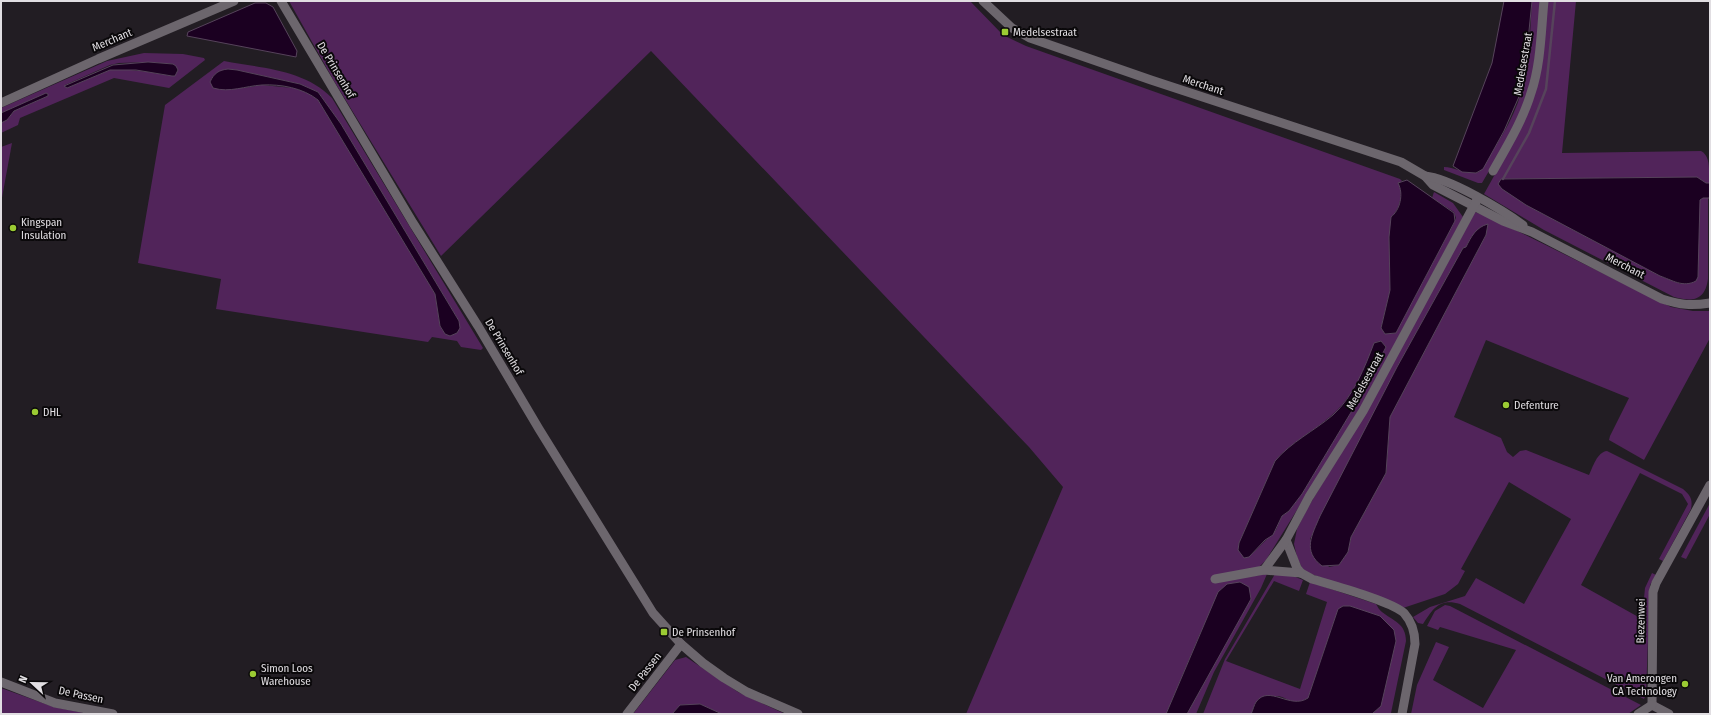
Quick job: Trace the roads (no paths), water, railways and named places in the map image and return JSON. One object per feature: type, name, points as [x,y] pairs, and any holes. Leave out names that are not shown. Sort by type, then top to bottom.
[{"type":"street","name":"Merchant","points":[[1,102],[234,1]]},
{"type":"street","name":"De Prinsenhof","points":[[281,1],[413,223],[478,326],[539,429],[653,614],[703,663],[734,685],[746,692],[798,714]]},
{"type":"street","name":"Merchant","points":[[983,1],[1012,28],[1030,38],[1364,152],[1401,162],[1425,176],[1436,177],[1476,202],[1508,214],[1532,232],[1662,299],[1680,305],[1695,306],[1710,303]]},
{"type":"street","name":"Medelsestraat","points":[[1493,171],[1522,117],[1532,91],[1539,52],[1544,1]]},
{"type":"street","name":"Medelsestraat","points":[[1264,570],[1286,540],[1378,384],[1476,202]]},
{"type":"street","name":"Biezenwei","points":[[1652,705],[1653,592],[1656,583],[1710,485]]},
{"type":"street","points":[[1286,540],[1297,568],[1301,573],[1312,579],[1390,604],[1403,612],[1407,617],[1414,629],[1415,644],[1402,714]]},
{"type":"street","points":[[1215,579],[1264,570],[1301,573]]},
{"type":"street","name":"De Passen","points":[[627,714],[682,644]]},
{"type":"street","name":"De Passen","points":[[1,682],[55,703],[113,714]]},
{"type":"street","points":[[1638,714],[1652,705],[1669,714]]},
{"type":"waterway","points":[[1503,179],[1529,133],[1546,89],[1555,1]]},
{"type":"place","name":"Medelsestraat","points":[[1005,32]]},
{"type":"place","name":"Kingspan Insulation","points":[[13,228]]},
{"type":"place","name":"Defenture","points":[[1506,405]]},
{"type":"place","name":"DHL","points":[[35,412]]},
{"type":"place","name":"De Prinsenhof","points":[[664,632]]},
{"type":"place","name":"Simon Loos Warehouse","points":[[253,674]]},
{"type":"place","name":"Van Amerongen CA Technology","points":[[1685,684]]}]
